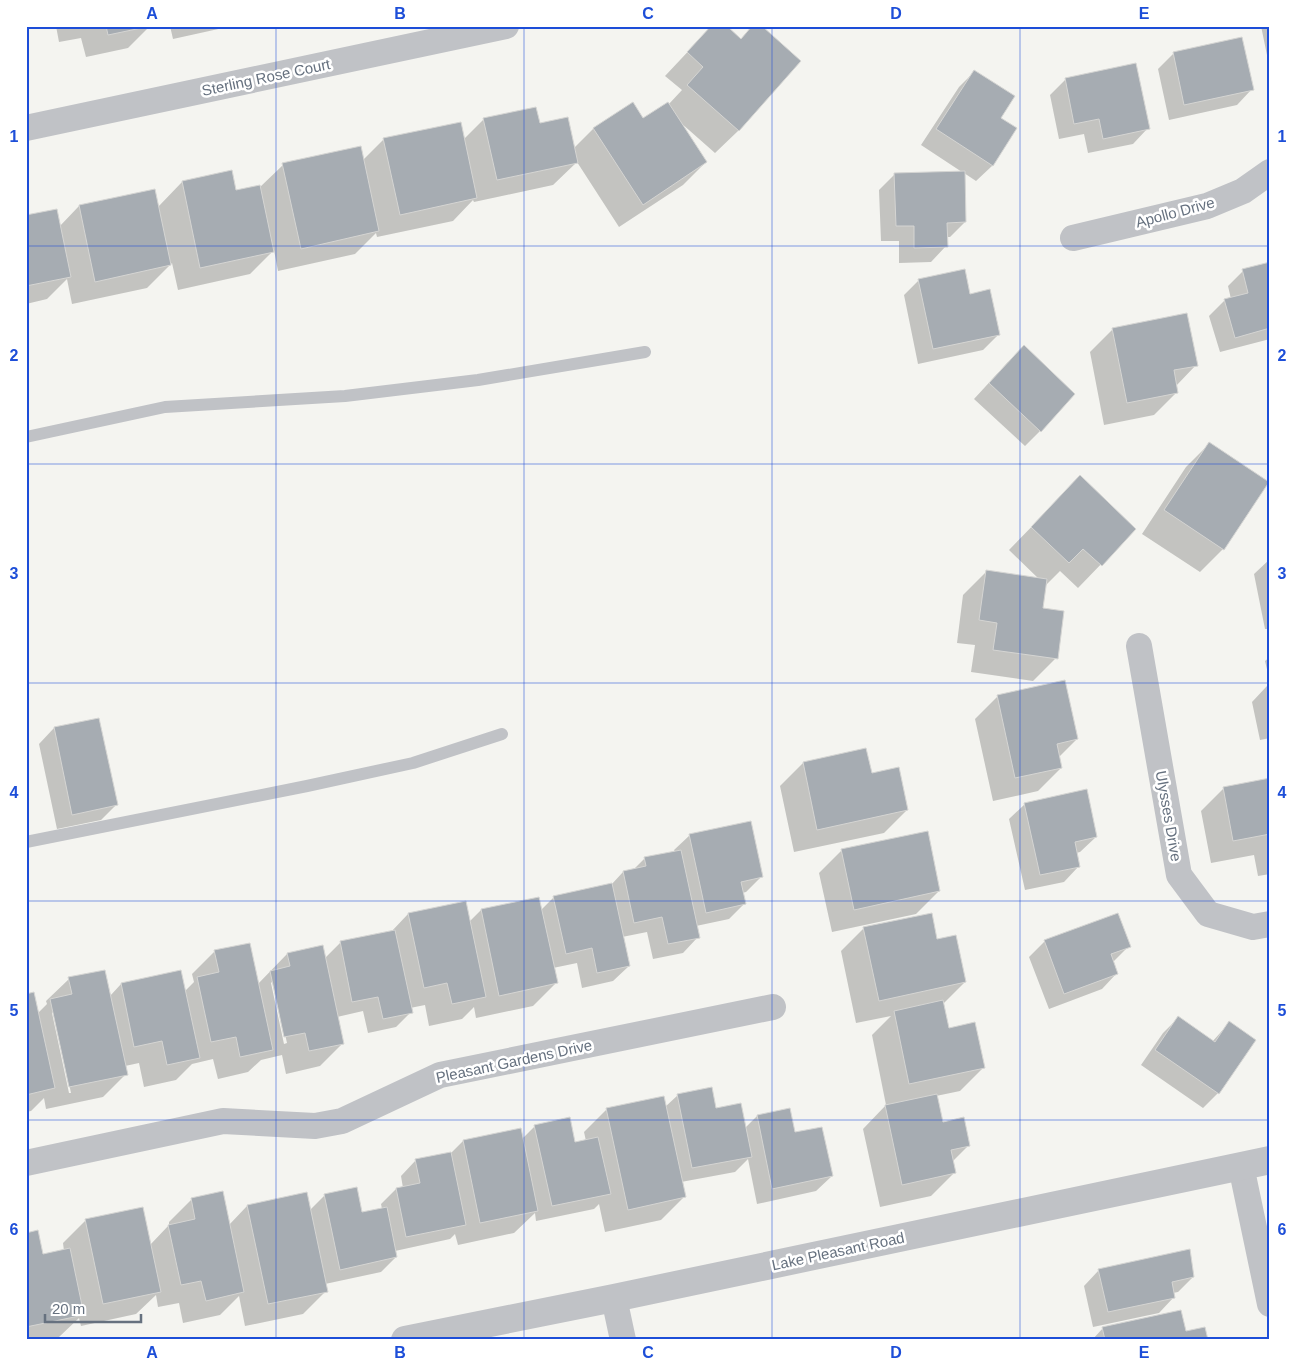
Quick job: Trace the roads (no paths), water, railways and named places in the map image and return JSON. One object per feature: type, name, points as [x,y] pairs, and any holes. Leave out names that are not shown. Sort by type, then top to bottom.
[{"type":"street","name":"Sterling Rose Court","points":[[26,128],[506,26]]},
{"type":"street","name":"Apollo Drive","points":[[1073,238],[1207,206],[1242,191],[1270,172]]},
{"type":"street","name":"Ulysses Drive","points":[[1140,646],[1179,875],[1208,914],[1253,927],[1270,924]]},
{"type":"street","name":"Pleasant Gardens Drive","points":[[26,1163],[223,1121],[315,1126],[342,1122],[440,1075],[773,1007]]},
{"type":"street","name":"Lake Pleasant Road","points":[[405,1340],[1270,1160]]},
{"type":"street","points":[[1241,1166],[1270,1304]]},
{"type":"street","points":[[614,1298],[623,1340]]},
{"type":"lane","points":[[26,437],[166,407],[345,396],[468,382],[645,352]]},
{"type":"lane","points":[[26,842],[412,763],[502,734]]}]
